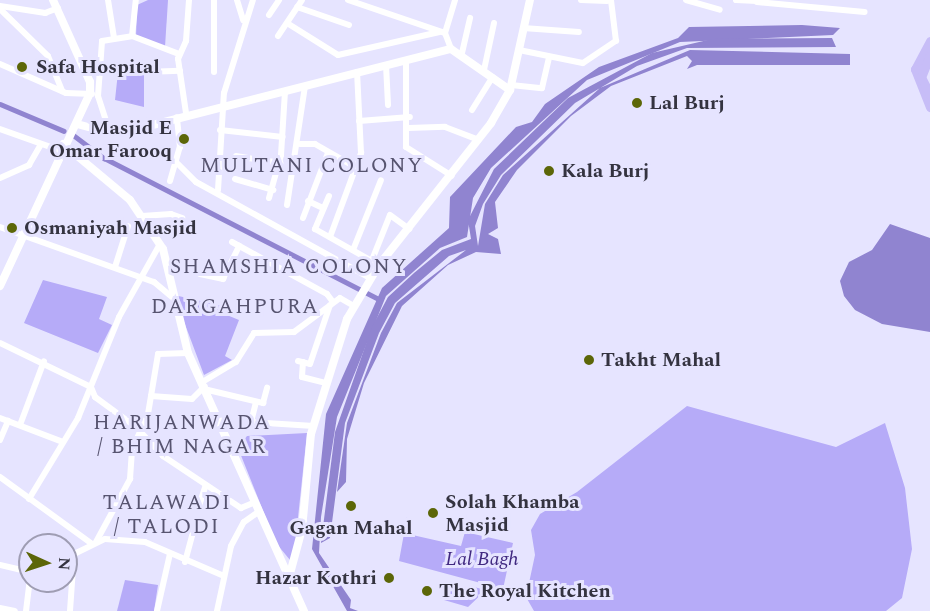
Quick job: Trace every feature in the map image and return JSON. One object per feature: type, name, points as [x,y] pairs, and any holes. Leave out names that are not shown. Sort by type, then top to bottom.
[{"type":"main road","points":[[930,41],[917,58],[915,75],[930,107]]},
{"type":"main road","points":[[930,55],[921,77],[930,95]]},
{"type":"street","points":[[108,0],[114,37]]},
{"type":"street","points":[[132,36],[136,0]]},
{"type":"street","points":[[186,113],[179,54],[186,41],[189,0]]},
{"type":"street","points":[[214,0],[214,72]]},
{"type":"street","points":[[237,0],[243,20]]},
{"type":"street","points":[[218,190],[223,103],[243,20],[253,0]]},
{"type":"street","points":[[269,15],[279,0]]},
{"type":"street","points":[[278,36],[302,0]]},
{"type":"street","points":[[348,0],[442,33],[451,49]]},
{"type":"street","points":[[442,33],[455,0]]},
{"type":"street","points":[[375,262],[409,229],[479,140],[510,87],[530,0]]},
{"type":"street","points":[[519,50],[580,63],[616,41],[609,1],[581,0]]},
{"type":"street","points":[[686,0],[720,9]]},
{"type":"street","points":[[736,0],[810,3],[865,12]]},
{"type":"street","points":[[0,8],[45,13],[55,4],[110,133]]},
{"type":"street","points":[[0,8],[48,56],[62,91]]},
{"type":"street","points":[[297,8],[349,24]]},
{"type":"street","points":[[462,53],[470,18]]},
{"type":"street","points":[[287,23],[338,55],[442,33]]},
{"type":"street","points":[[484,70],[494,23]]},
{"type":"street","points":[[523,28],[579,32]]},
{"type":"street","points":[[0,286],[61,147],[94,94],[102,41],[114,37],[132,36],[179,54]]},
{"type":"street","points":[[77,124],[110,133],[223,103],[285,91],[451,49],[462,53],[510,87],[542,88],[549,58]]},
{"type":"street","points":[[406,60],[410,117],[409,153],[452,176]]},
{"type":"street","points":[[0,64],[62,91],[94,94]]},
{"type":"street","points":[[386,65],[388,105]]},
{"type":"street","points":[[145,72],[180,71]]},
{"type":"street","points":[[330,237],[361,153],[357,72]]},
{"type":"street","points":[[472,110],[493,77]]},
{"type":"street","points":[[287,205],[300,144],[304,86]]},
{"type":"street","points":[[269,198],[280,163],[285,91]]},
{"type":"street","points":[[170,181],[177,163],[177,116]]},
{"type":"street","points":[[359,121],[410,117]]},
{"type":"street","points":[[409,128],[445,127],[479,140]]},
{"type":"street","points":[[0,129],[41,144],[61,147],[87,160],[142,216],[160,244],[188,353],[206,385],[257,513],[304,611]]},
{"type":"street","points":[[220,130],[283,137]]},
{"type":"street","points":[[0,178],[30,165],[41,144]]},
{"type":"street","points":[[300,144],[315,144],[355,167]]},
{"type":"street","points":[[303,218],[328,153]]},
{"type":"street","points":[[236,156],[280,163]]},
{"type":"street","points":[[177,163],[196,182],[218,190],[370,278]]},
{"type":"street","points":[[235,179],[273,190]]},
{"type":"street","points":[[353,250],[381,180]]},
{"type":"street","points":[[329,196],[315,229],[375,262]]},
{"type":"street","points":[[308,201],[324,208]]},
{"type":"street","points":[[142,216],[171,214],[182,219]]},
{"type":"street","points":[[288,581],[302,529],[314,426],[326,383],[355,304],[370,278],[390,215],[409,229]]},
{"type":"street","points":[[115,267],[128,226]]},
{"type":"street","points":[[0,227],[115,267],[144,279],[172,297]]},
{"type":"street","points":[[232,242],[327,294],[331,303],[310,364],[301,362],[302,377],[326,383]]},
{"type":"street","points":[[29,499],[63,442],[91,387],[119,317],[144,279],[160,244]]},
{"type":"street","points":[[201,274],[223,279],[239,246]]},
{"type":"street","points":[[152,396],[192,399],[236,362],[254,333],[294,332],[340,298],[355,304]]},
{"type":"street","points":[[0,343],[44,361],[91,387],[95,397],[142,434],[163,456],[241,508],[253,502]]},
{"type":"street","points":[[78,552],[93,543],[121,499],[132,450],[142,434],[152,396],[158,354],[188,353]]},
{"type":"street","points":[[20,425],[44,361]]},
{"type":"street","points":[[206,385],[263,403],[267,388]]},
{"type":"street","points":[[256,402],[251,422],[314,426]]},
{"type":"street","points":[[0,418],[63,442]]},
{"type":"street","points":[[0,440],[8,421]]},
{"type":"street","points":[[0,477],[29,493],[29,499]]},
{"type":"street","points":[[198,509],[206,485]]},
{"type":"street","points":[[29,499],[93,543],[145,542],[185,562],[224,576]]},
{"type":"street","points":[[217,611],[231,546],[244,522],[257,513]]},
{"type":"street","points":[[185,562],[193,533]]},
{"type":"street","points":[[157,611],[170,554]]},
{"type":"street","points":[[0,565],[18,569]]},
{"type":"street","points":[[26,611],[28,593]]},
{"type":"street","points":[[69,593],[70,611]]},
{"type":"street","points":[[3,609],[15,611]]},
{"type":"green space","points":[[148,0],[168,0],[165,47],[136,37],[137,5]]},
{"type":"green space","points":[[129,63],[144,63],[144,107],[115,100],[118,72],[126,72]]},
{"type":"green space","points":[[43,280],[107,297],[99,319],[112,325],[98,353],[24,323]]},
{"type":"green space","points":[[174,295],[223,306],[222,313],[239,320],[225,356],[232,360],[204,375]]},
{"type":"green space","points":[[687,406],[836,447],[885,423],[905,488],[912,549],[902,598],[886,611],[534,611],[526,597],[535,555],[531,530],[540,514],[577,492]]},
{"type":"green space","points":[[307,433],[295,546],[290,560],[276,543],[238,448],[247,436]]},
{"type":"green space","name":"Lal Bagh","points":[[407,517],[408,534],[461,546],[465,532],[513,543],[503,589],[399,561]]},
{"type":"green space","points":[[125,580],[158,585],[154,611],[117,611]]},
{"type":"green space","points":[[452,587],[473,591],[474,587],[486,590],[468,607],[444,600]]},
{"type":"shaded area","points":[[802,25],[840,28],[833,35],[680,42],[587,80],[491,168],[473,198],[467,237],[440,248],[386,296],[337,417],[321,517],[319,553],[351,600],[350,608],[358,611],[347,611],[312,549],[326,414],[382,288],[449,228],[450,197],[516,127],[532,122],[545,104],[599,67],[678,38],[689,27]]},
{"type":"shaded area","points":[[832,38],[836,47],[687,48],[637,66],[600,88],[690,50],[850,54],[850,65],[697,65],[687,69],[692,61],[687,56],[611,86],[571,116],[517,170],[495,202],[498,228],[488,234],[498,239],[501,254],[476,252],[448,265],[402,306],[364,383],[347,439],[346,482],[337,492],[347,423],[381,333],[397,303],[466,250],[449,256],[395,303],[379,333],[345,423],[330,538],[321,543],[335,432],[372,327],[388,297],[414,273],[442,250],[471,239],[468,220],[494,169],[568,98],[652,53],[712,39]],"holes":[[[600,88],[503,175],[485,204],[478,246],[475,226],[483,204],[501,175],[575,103]]]},
{"type":"shaded area","points":[[890,224],[930,238],[930,332],[882,324],[855,310],[844,296],[840,281],[849,262],[872,250]]},
{"type":"waterway","points":[[0,104],[64,131]]},
{"type":"waterway","points":[[73,135],[104,158],[378,299]]},
{"type":"place","name":"Safa Hospital","points":[[22,67]]},
{"type":"place","name":"Lal Burj","points":[[637,103]]},
{"type":"place","name":"Masjid E Omar Farooq","points":[[184,139]]},
{"type":"place","name":"Kala Burj","points":[[549,171]]},
{"type":"place","name":"Osmaniyah Masjid","points":[[12,228]]},
{"type":"place","name":"Takht Mahal","points":[[589,360]]},
{"type":"place","name":"Gagan Mahal","points":[[351,506]]},
{"type":"place","name":"Solah Khamba Masjid","points":[[433,513]]},
{"type":"place","name":"Hazar Kothri","points":[[389,578]]},
{"type":"place","name":"The Royal Kitchen","points":[[427,591]]},
{"type":"district","name":"MULTANI COLONY","points":[[312,166]]},
{"type":"district","name":"SHAMSHIA COLONY","points":[[289,267]]},
{"type":"district","name":"DARGAHPURA","points":[[235,307]]},
{"type":"district","name":"HARIJANWADA / BHIM NAGAR","points":[[182,435]]},
{"type":"district","name":"TALAWADI / TALODI","points":[[167,515]]}]
